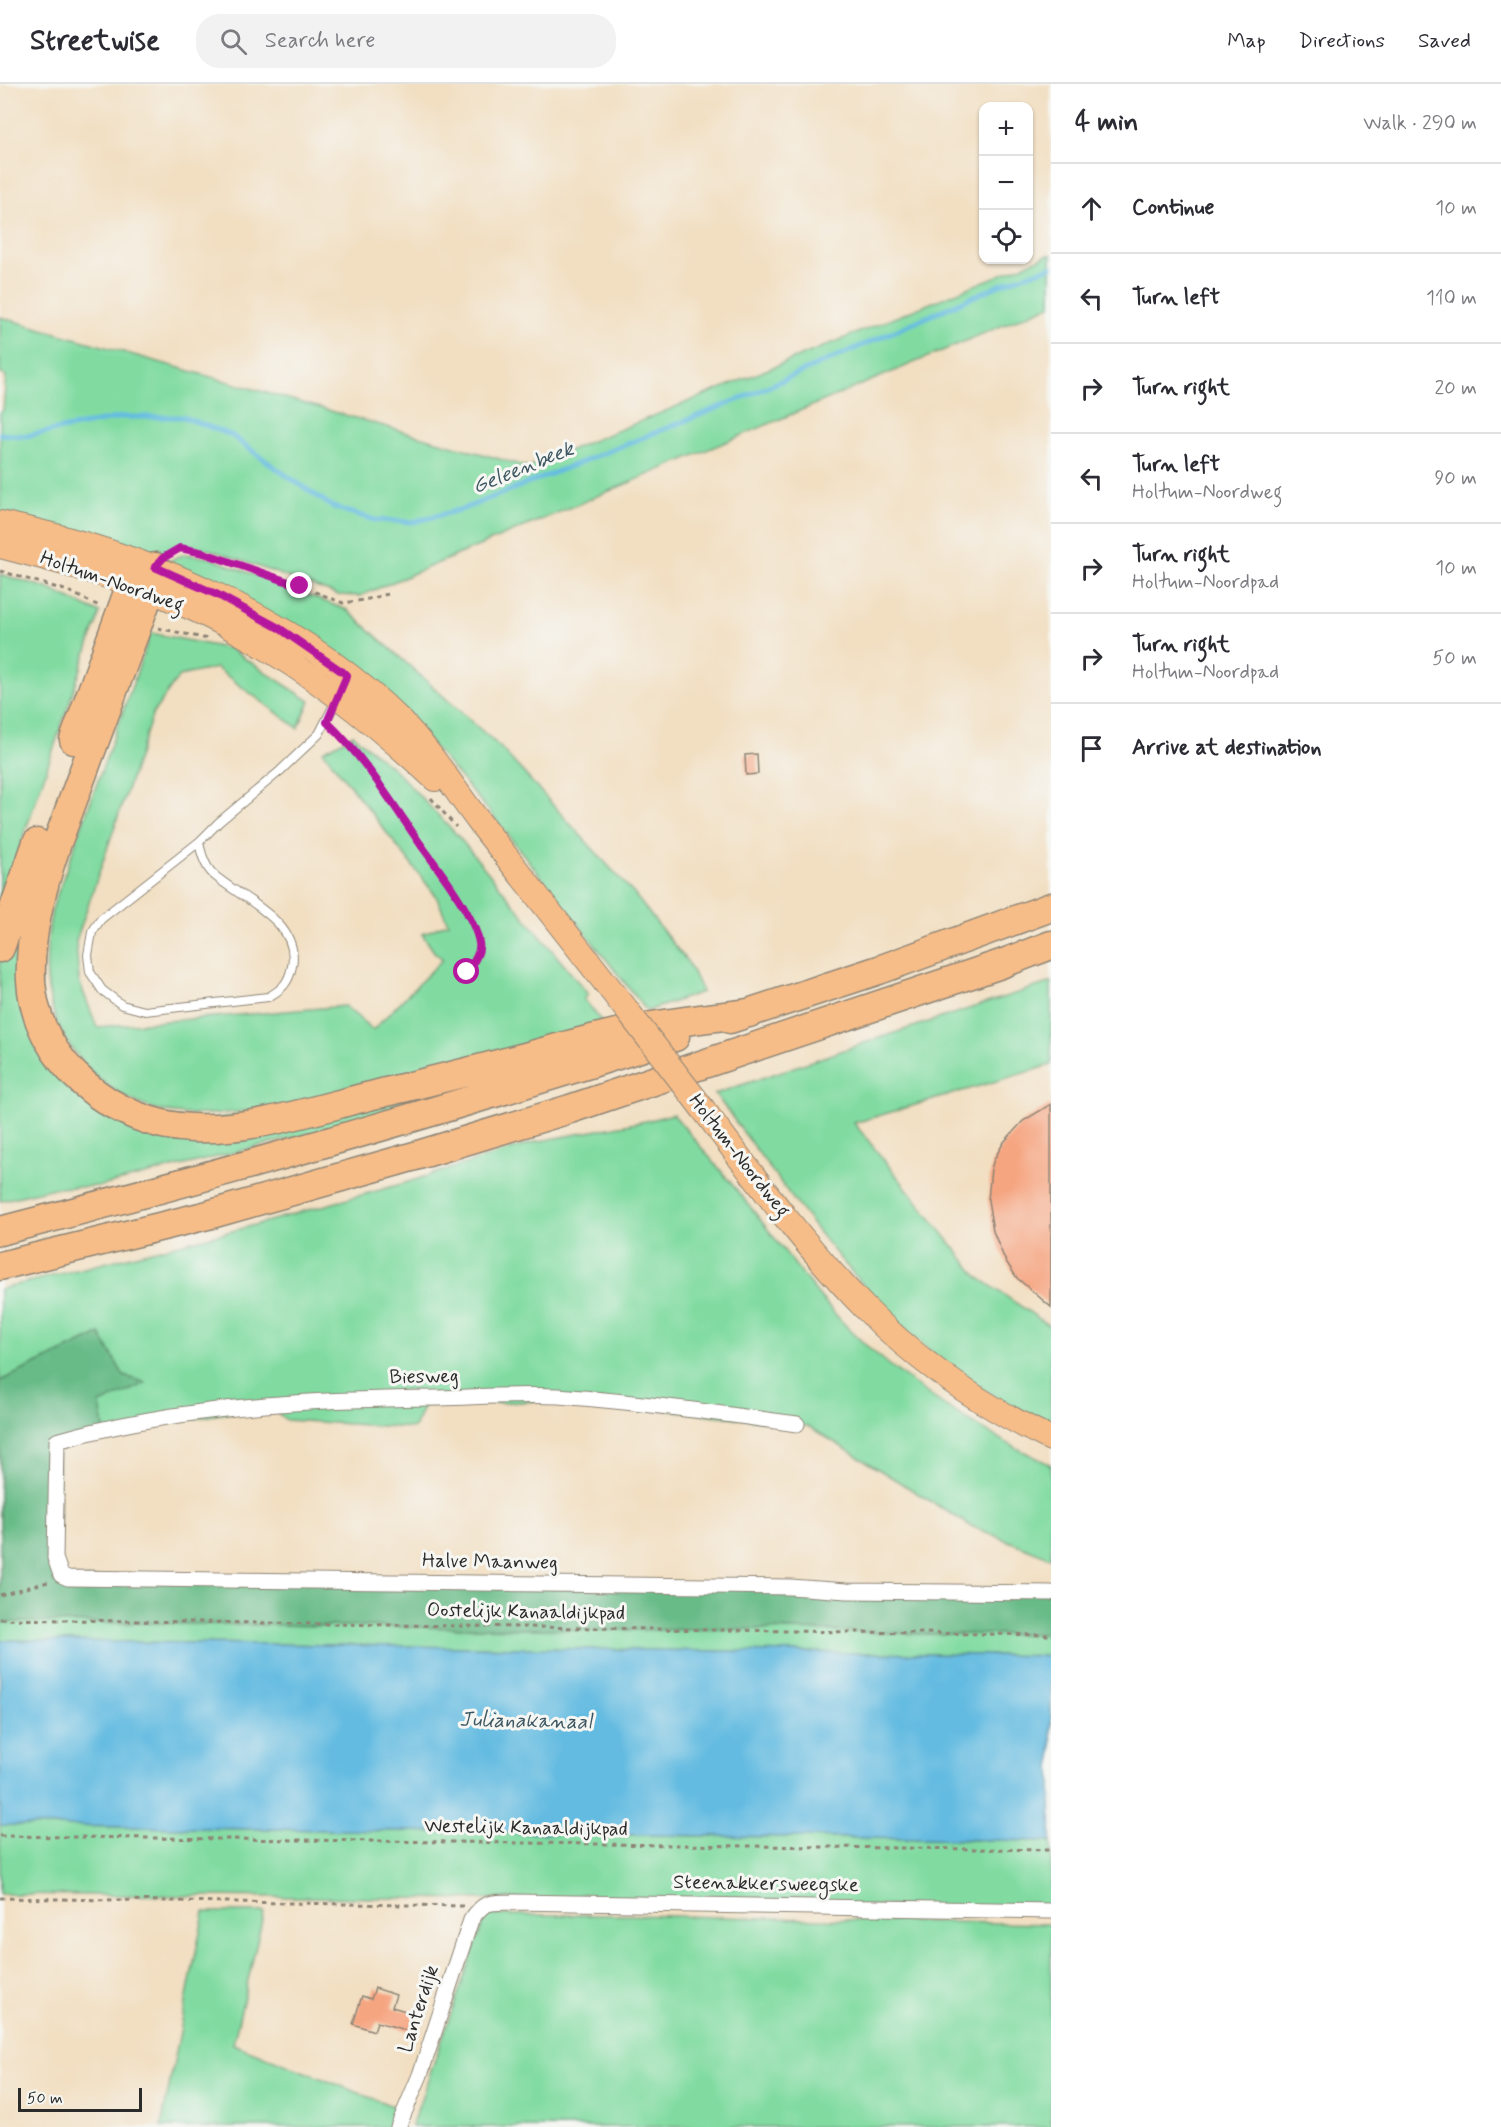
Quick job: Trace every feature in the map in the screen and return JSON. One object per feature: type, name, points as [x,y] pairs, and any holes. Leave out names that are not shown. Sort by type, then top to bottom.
[{"type":"highway","points":[[0,948],[128,618],[145,581]]},
{"type":"highway","points":[[128,618],[45,879],[33,929],[31,958],[36,1003],[49,1038],[67,1066],[78,1078],[114,1106],[142,1118],[175,1127],[209,1128],[237,1125],[282,1117],[644,1027],[749,1013]]},
{"type":"highway","points":[[0,1231],[195,1181],[554,1076],[879,970],[1051,907]]},
{"type":"highway","points":[[0,1266],[208,1215],[570,1109],[1002,964],[1051,945]]},
{"type":"highway","points":[[1002,964],[1051,962]]},
{"type":"main road","name":"Holtum-Noordweg","points":[[0,522],[70,541],[145,581]]},
{"type":"main road","name":"Holtum-Noordweg","points":[[0,546],[77,567],[218,595],[279,628],[342,685],[403,723],[439,765],[467,824],[626,1009],[793,1226],[865,1308],[918,1356],[948,1378],[999,1411],[1051,1438]]},
{"type":"street","name":"Biesweg","points":[[61,1575],[55,1558],[56,1444],[57,1441],[72,1437],[175,1416],[227,1409],[363,1399],[556,1396],[672,1407],[797,1424]]},
{"type":"street","name":"Halve Maanweg","points":[[61,1575],[68,1578],[790,1587],[847,1591],[1051,1593]]},
{"type":"street","name":"Steenakkersweegske","points":[[480,1906],[513,1902],[1051,1911]]},
{"type":"street","name":"Lanterdijk","points":[[398,2127],[420,2075],[471,1920],[480,1906]]},
{"type":"lane","points":[[199,842],[201,854],[213,874],[254,902],[279,924],[289,941],[293,960],[290,978],[281,990],[268,997],[145,1011],[122,1005],[102,990],[90,972],[88,955],[92,932],[101,919],[199,842],[319,734],[327,722],[342,685]]},
{"type":"path","points":[[145,581],[163,558],[180,548],[214,556],[343,603],[388,594]]},
{"type":"path","name":"Holtum-Noordweg","points":[[0,571],[68,591],[128,618],[177,633],[216,641]]},
{"type":"path","points":[[327,722],[362,760],[454,891],[473,925],[480,945],[467,972]]},
{"type":"path","points":[[426,792],[467,824]]},
{"type":"path","points":[[0,1595],[45,1583],[61,1575]]},
{"type":"path","name":"Oostelijk Kanaaldijkpad","points":[[0,1619],[1051,1635]]},
{"type":"path","name":"Westelijk Kanaaldijkpad","points":[[0,1836],[1051,1850]]},
{"type":"path","points":[[0,1898],[480,1906]]},
{"type":"green space","points":[[1051,254],[1051,305],[360,596],[338,595],[214,551],[181,543],[157,556],[0,513],[0,412],[3,411],[6,376],[0,373],[0,317],[528,467],[1026,264],[1033,264],[1033,261]]},
{"type":"green space","points":[[185,554],[210,558],[347,610],[500,747],[634,894],[689,964],[702,992],[647,1011],[489,811],[405,714],[171,565],[172,559]]},
{"type":"green space","points":[[0,574],[47,588],[100,613],[0,905]]},
{"type":"green space","points":[[151,633],[230,649],[310,701],[298,728],[216,668],[179,676],[153,713],[76,941],[79,981],[97,1027],[345,1006],[373,1030],[443,959],[435,953],[422,934],[448,923],[436,896],[323,751],[353,735],[395,770],[458,836],[588,994],[584,999],[603,1023],[346,1099],[304,1107],[210,1114],[174,1113],[151,1108],[131,1100],[95,1074],[67,1042],[52,1007],[46,969],[49,929],[52,909]]},
{"type":"green space","points":[[67,785],[43,871],[39,1028],[154,1129],[529,1068],[312,1133],[101,1186],[54,1188],[0,1201],[0,962]]},
{"type":"green space","points":[[1051,982],[1051,1065],[854,1123],[978,1277],[1051,1327],[1051,1427],[965,1378],[906,1329],[819,1233],[715,1094]]},
{"type":"green space","points":[[673,1114],[825,1303],[868,1347],[889,1365],[955,1412],[1051,1465],[1051,1558],[971,1526],[808,1426],[577,1400],[424,1405],[414,1428],[286,1420],[273,1409],[220,1414],[105,1434],[100,1404],[145,1383],[124,1376],[100,1334],[0,1381],[0,1289],[244,1228],[405,1183],[535,1142]]},
{"type":"green space","points":[[100,1334],[124,1376],[146,1383],[100,1404],[105,1434],[58,1450],[60,1578],[1051,1592],[1051,1634],[0,1622],[0,1381]]},
{"type":"green space","points":[[0,1622],[1051,1634],[1051,1656],[0,1640]]},
{"type":"green space","points":[[0,1825],[1051,1841],[1051,1909],[492,1899],[0,1894]]},
{"type":"green space","points":[[204,1912],[264,1912],[233,2044],[400,2109],[393,2127],[161,2127]]},
{"type":"green space","points":[[486,1915],[627,1915],[1051,1924],[1051,2127],[411,2127]]},
{"type":"water","name":"Julianakanaal","points":[[0,1640],[1051,1656],[1051,1841],[0,1825]]},
{"type":"building","points":[[757,754],[758,774],[746,775],[745,755]]},
{"type":"building","points":[[1051,1104],[1051,1307],[1017,1278],[1005,1260],[993,1231],[988,1200],[991,1169],[1004,1142],[1023,1121]]},
{"type":"building","points":[[375,1988],[396,1995],[392,2007],[419,2015],[413,2032],[377,2022],[374,2031],[353,2024],[362,1996],[371,1999]]},
{"type":"waterway","name":"Geleenbeek","points":[[0,434],[26,436],[122,417],[183,417],[231,435],[333,507],[375,520],[413,522],[463,509],[740,399],[1009,281],[1051,267]]},
{"type":"route","points":[[300,586],[204,553],[180,548],[163,558],[155,567],[218,595],[279,628],[347,675],[327,722],[362,760],[454,891],[473,925],[480,945],[467,972]]}]
